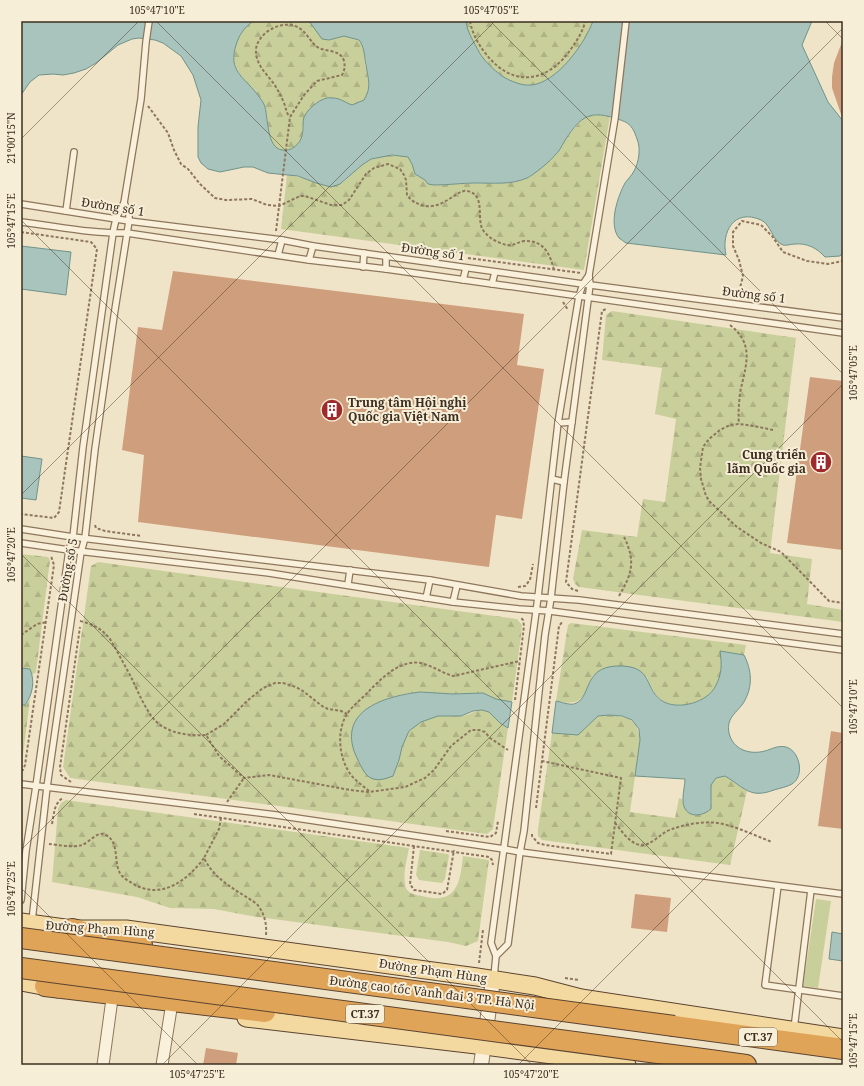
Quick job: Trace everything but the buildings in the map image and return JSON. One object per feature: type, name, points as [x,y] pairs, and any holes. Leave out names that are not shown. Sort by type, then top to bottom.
[{"type":"highway","name":"Đường cao tốc Vành đai 3 TP. Hà Nội","points":[[24,928],[674,1026],[843,1049]]},
{"type":"highway","points":[[72,929],[125,943],[463,987],[541,1000],[674,1026]]},
{"type":"highway","name":"CT.37","points":[[21,968],[746,1065]]},
{"type":"highway","points":[[45,986],[266,1012],[661,1063],[710,1060]]},
{"type":"main road","name":"Đường Phạm Hùng","points":[[24,928],[126,929],[535,986],[581,998],[843,1038]]},
{"type":"main road","points":[[21,982],[172,1009],[485,1046],[627,1065]]},
{"type":"street","points":[[481,1065],[485,1046],[493,980]]},
{"type":"street","points":[[102,1065],[112,999]]},
{"type":"street","points":[[162,1065],[172,1009]]},
{"type":"lane","points":[[130,221],[129,213],[124,203],[141,99],[149,21]]},
{"type":"lane","points":[[496,956],[508,944],[525,824],[545,635],[550,611],[564,482],[590,286],[589,275],[615,118],[626,21]]},
{"type":"lane","points":[[66,210],[74,152]]},
{"type":"lane","name":"Đường số 5","points":[[21,900],[26,851],[69,550],[73,537],[83,447],[113,234],[118,212],[124,203]]},
{"type":"lane","name":"Đường số 1","points":[[21,204],[130,221],[282,240],[313,246],[590,286],[843,318]]},
{"type":"lane","name":"Đường số 5","points":[[24,928],[47,787],[81,552],[85,538],[95,449],[130,221]]},
{"type":"lane","name":"Đường số 1","points":[[21,222],[113,234],[127,233],[309,260],[386,269],[843,333]]},
{"type":"lane","points":[[278,255],[282,240]]},
{"type":"lane","points":[[309,260],[313,246]]},
{"type":"lane","points":[[363,267],[364,253]]},
{"type":"lane","points":[[386,256],[386,269]]},
{"type":"lane","points":[[463,280],[466,268]]},
{"type":"lane","points":[[492,284],[495,272]]},
{"type":"lane","points":[[493,980],[496,956],[491,943],[535,610],[538,597],[558,423],[579,296],[582,284],[589,275]]},
{"type":"lane","points":[[558,423],[572,422]]},
{"type":"lane","points":[[552,480],[564,482]]},
{"type":"lane","points":[[21,529],[73,537],[430,580],[521,596],[579,600],[843,634]]},
{"type":"lane","points":[[21,543],[81,552],[269,573],[348,584],[453,602],[550,611],[843,650]]},
{"type":"lane","points":[[348,584],[350,570]]},
{"type":"lane","points":[[426,598],[430,580]]},
{"type":"lane","points":[[453,602],[457,585]]},
{"type":"lane","points":[[21,784],[276,815],[520,852],[843,894]]},
{"type":"lane","points":[[778,886],[765,985],[843,996]]},
{"type":"lane","points":[[794,1031],[811,890]]},
{"type":"path","points":[[470,21],[478,43],[491,60],[504,72],[512,76],[534,78],[554,67],[565,56],[576,42],[585,21]]},
{"type":"path","points":[[276,232],[290,117],[304,96],[318,80],[342,75],[345,70],[343,58],[339,54],[316,46],[300,28],[289,24],[281,25],[268,32],[260,40],[256,49],[259,64],[278,91],[284,102],[287,114],[290,117]]},
{"type":"path","points":[[141,99],[156,115],[165,128],[181,164],[188,169],[200,184],[215,198],[226,200],[252,199],[267,205],[279,206],[300,196],[305,196],[331,205],[342,205],[349,200],[366,174],[374,168],[388,164],[393,165],[400,169],[404,175],[406,180],[407,195],[412,201],[420,205],[434,206],[449,200],[460,192],[466,190],[472,193],[479,201],[481,225],[485,233],[502,244],[511,245],[525,241],[541,246],[550,256],[554,270]]},
{"type":"path","points":[[738,296],[742,276],[739,260],[733,246],[733,232],[742,221],[761,225],[772,236],[783,252],[807,261],[828,264],[843,261]]},
{"type":"path","points":[[21,232],[91,242],[96,249],[59,512],[54,518],[21,514]]},
{"type":"path","points":[[563,301],[568,309],[567,316]]},
{"type":"path","points":[[581,591],[572,589],[566,582],[602,312],[610,307]]},
{"type":"path","points":[[726,322],[734,328],[746,346],[746,371],[738,409],[739,424]]},
{"type":"path","points":[[773,430],[739,424],[730,425],[720,430],[709,439],[703,447],[700,468],[701,479],[706,496],[710,502],[737,527],[761,543],[781,552],[829,601],[843,603]]},
{"type":"path","points":[[95,523],[96,528],[105,531],[143,536]]},
{"type":"path","points":[[624,537],[631,555],[632,565],[624,588],[619,596],[626,598]]},
{"type":"path","points":[[21,770],[23,770],[25,765],[47,622],[54,565],[53,557],[49,554]]},
{"type":"path","points":[[514,588],[525,586],[530,580],[533,563]]},
{"type":"path","points":[[60,767],[81,614]]},
{"type":"path","points":[[514,706],[524,626],[523,620],[518,616]]},
{"type":"path","points":[[535,814],[559,626],[564,619]]},
{"type":"path","points":[[21,635],[38,624],[47,622]]},
{"type":"path","points":[[80,622],[94,625],[104,632],[110,639],[153,719],[158,724],[171,731],[194,735],[206,735],[210,731],[224,724],[247,701],[263,688],[275,683],[289,684],[296,687],[322,706],[347,714]]},
{"type":"path","points":[[369,792],[350,774],[343,758],[340,733],[347,714],[383,678],[400,666],[410,662],[427,665],[453,676],[520,661]]},
{"type":"path","points":[[234,804],[226,803],[244,778],[269,775],[350,790],[369,792],[405,787],[425,778],[434,770],[451,746],[471,730],[485,732],[490,738],[508,750],[509,743]]},
{"type":"path","points":[[206,735],[219,756],[244,778]]},
{"type":"path","points":[[533,829],[532,836],[538,843],[545,846],[611,854],[621,778],[542,760]]},
{"type":"path","points":[[51,830],[54,811],[58,801],[62,798],[70,798]]},
{"type":"path","points":[[191,814],[489,856],[492,860],[493,866]]},
{"type":"path","points":[[48,851],[49,844],[62,846],[82,845],[98,835],[107,835],[114,845],[119,872],[141,889],[159,891],[175,885],[190,874],[204,858],[219,829],[221,818]]},
{"type":"path","points":[[444,831],[490,837],[496,833],[498,821]]},
{"type":"path","points":[[615,822],[628,839],[641,845],[647,845],[662,832],[702,823],[722,824],[772,842]]},
{"type":"path","points":[[414,846],[410,884],[414,890],[442,894],[447,890],[454,851]]},
{"type":"path","points":[[204,858],[206,863],[219,879],[257,904],[264,916],[266,935]]},
{"type":"path","points":[[479,963],[483,930]]},
{"type":"path","points":[[560,978],[579,980]]},
{"type":"green space","points":[[254,21],[309,21],[319,34],[329,40],[344,36],[358,40],[363,48],[368,78],[368,91],[364,100],[352,105],[336,98],[322,99],[314,105],[307,114],[303,125],[302,136],[297,145],[288,150],[276,148],[269,132],[264,104],[242,77],[234,61],[234,54],[239,38],[245,28]]},
{"type":"green space","points":[[466,21],[593,21],[584,40],[560,70],[541,83],[524,85],[505,78],[489,65],[481,56],[473,41]]},
{"type":"green space","points":[[600,114],[610,116],[584,270],[281,229],[287,175],[300,177],[319,184],[339,184],[370,159],[384,156],[394,156],[408,157],[415,174],[425,180],[428,184],[496,184],[519,181],[529,177],[555,156],[566,138],[582,119]]},
{"type":"green space","points":[[612,311],[796,338],[770,553],[812,559],[807,604],[843,610],[843,622],[579,587],[575,584],[573,579],[582,530],[637,537],[643,499],[665,502],[676,419],[655,414],[662,368],[602,360],[606,315]]},
{"type":"green space","points":[[21,554],[48,557],[50,560],[36,672],[32,675],[30,669],[21,668]]},
{"type":"green space","points":[[98,562],[517,619],[522,625],[512,702],[496,699],[483,693],[453,694],[420,692],[389,698],[369,707],[399,760],[403,744],[410,730],[422,721],[430,718],[439,716],[463,716],[482,710],[489,712],[500,723],[508,728],[493,829],[487,834],[70,778],[63,767],[91,566]]},
{"type":"green space","points":[[571,623],[746,645],[744,655],[721,651],[721,670],[717,684],[711,693],[699,701],[685,705],[665,702],[659,698],[647,677],[593,675],[581,698],[572,703],[565,703],[556,701],[568,625]]},
{"type":"green space","points":[[30,699],[21,766],[21,705],[26,705]]},
{"type":"green space","points":[[609,715],[631,720],[639,733],[640,740],[630,812],[675,818],[679,798],[682,799],[685,808],[711,809],[711,785],[716,778],[725,776],[747,791],[730,865],[542,840],[538,836],[552,733],[578,735],[597,716]]},
{"type":"green space","points":[[66,800],[409,848],[405,873],[406,888],[413,894],[431,898],[447,896],[456,888],[460,876],[463,856],[489,860],[478,941],[466,946],[448,942],[251,916],[214,909],[170,908],[137,897],[52,882],[58,809],[61,803]]},
{"type":"green space","points":[[420,850],[448,854],[449,856],[445,879],[442,883],[419,880],[416,875]]},
{"type":"green space","points":[[816,899],[831,901],[818,988],[803,986]]},
{"type":"water","points":[[21,21],[254,21],[245,28],[236,45],[234,54],[235,67],[264,104],[269,132],[273,144],[282,150],[289,150],[295,147],[301,139],[304,117],[312,107],[323,99],[327,98],[338,99],[352,105],[364,100],[369,87],[364,52],[359,40],[344,36],[329,40],[322,39],[309,21],[466,21],[473,41],[481,56],[489,65],[505,78],[516,83],[531,85],[541,83],[560,70],[584,40],[593,21],[812,21],[802,45],[828,102],[843,121],[843,252],[840,256],[825,257],[819,251],[808,245],[783,245],[776,240],[764,222],[752,217],[743,217],[732,224],[726,238],[726,255],[626,243],[619,238],[616,232],[614,225],[615,210],[622,189],[636,167],[639,147],[635,134],[629,124],[605,116],[597,115],[584,118],[569,134],[558,152],[546,164],[527,178],[508,183],[428,184],[425,180],[415,174],[408,157],[392,155],[371,159],[340,184],[331,187],[298,176],[268,173],[253,167],[244,167],[220,172],[208,169],[201,163],[198,157],[198,127],[201,100],[193,75],[181,56],[163,43],[155,40],[139,38],[132,39],[118,45],[86,69],[63,75],[39,75],[30,82],[21,95]]},
{"type":"water","points":[[21,246],[71,252],[66,295],[21,289]]},
{"type":"water","points":[[21,456],[42,459],[36,500],[21,498]]},
{"type":"water","points":[[720,651],[744,655],[750,673],[750,684],[747,696],[729,723],[728,728],[731,739],[734,744],[748,752],[765,751],[780,746],[791,749],[795,753],[800,770],[799,775],[792,784],[766,792],[753,793],[725,776],[716,778],[711,785],[711,809],[701,814],[692,814],[685,809],[683,804],[685,779],[635,776],[640,740],[639,729],[632,720],[622,716],[598,716],[578,735],[552,733],[556,701],[574,704],[580,701],[593,677],[598,672],[606,668],[617,666],[629,667],[638,670],[647,679],[657,697],[664,702],[685,705],[700,700],[711,692],[717,683],[721,669]]},
{"type":"water","points":[[21,668],[30,669],[33,683],[28,701],[25,705],[21,705]]},
{"type":"water","points":[[420,692],[453,694],[483,693],[496,699],[512,702],[508,728],[500,723],[489,712],[482,710],[473,711],[461,716],[438,716],[421,722],[409,731],[402,747],[393,776],[378,780],[372,779],[362,769],[354,751],[352,736],[354,724],[360,714],[381,701]]},
{"type":"water","points":[[832,932],[843,934],[843,961],[829,959]]},
{"type":"place","name":"Trung tâm Hội nghị Quốc gia Việt Nam","points":[[332,410]]},
{"type":"place","name":"Cung triển lãm Quốc gia","points":[[821,462]]}]
